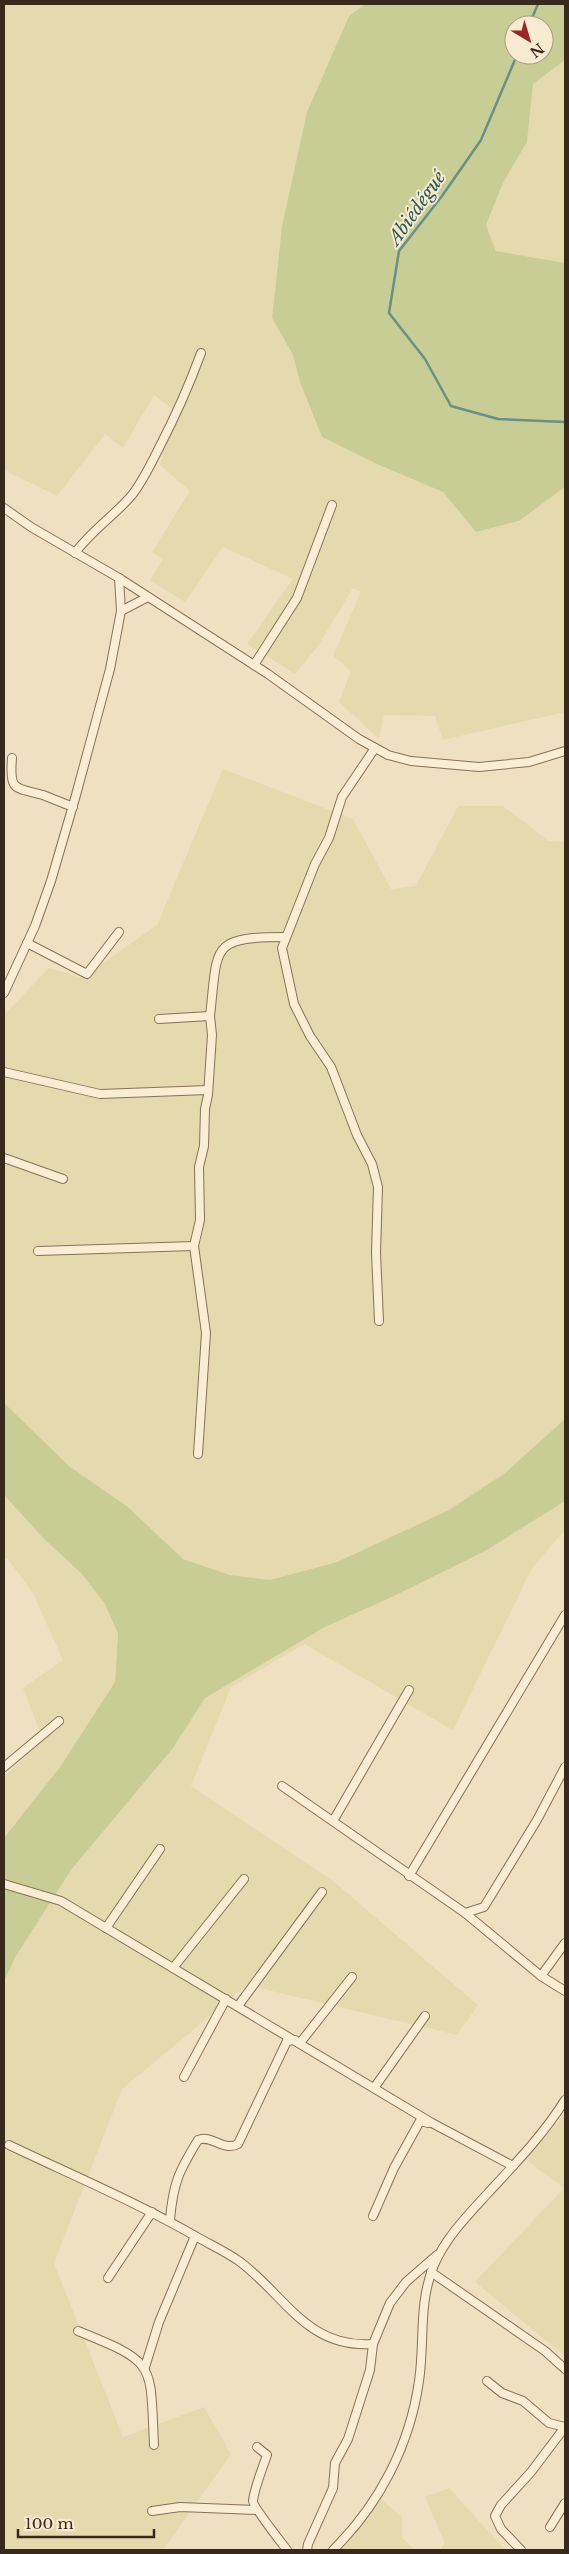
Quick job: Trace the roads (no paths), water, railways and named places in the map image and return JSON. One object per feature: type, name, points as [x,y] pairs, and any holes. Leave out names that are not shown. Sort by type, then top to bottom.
[{"type":"street","points":[[75,553],[84,541],[105,524],[132,494],[145,476],[176,417],[201,353]]},
{"type":"street","points":[[254,665],[297,598],[332,505]]},
{"type":"street","points":[[4,508],[75,553],[119,578],[254,665],[359,739],[388,755],[411,761],[479,767],[529,762],[565,751]]},
{"type":"street","points":[[4,993],[27,943],[51,881],[72,807],[110,669],[121,611],[119,578]]},
{"type":"street","points":[[121,611],[148,597]]},
{"type":"street","points":[[375,748],[342,797],[336,810],[329,838],[315,864],[282,948],[294,1004],[310,1036],[330,1067],[357,1135],[372,1164],[378,1187],[376,1253],[379,1321]]},
{"type":"street","points":[[12,758],[11,773],[14,784],[19,790],[43,795],[72,807]]},
{"type":"street","points":[[27,943],[87,974],[119,932]]},
{"type":"street","points":[[198,1454],[206,1333],[194,1246],[200,1220],[199,1167],[204,1146],[204,1109],[208,1090],[212,1035],[210,1016],[213,972],[222,949],[230,942],[251,937],[285,937]]},
{"type":"street","points":[[159,1019],[210,1016]]},
{"type":"street","points":[[4,1072],[100,1094],[208,1090]]},
{"type":"street","points":[[4,1158],[62,1179]]},
{"type":"street","points":[[38,1251],[194,1246]]},
{"type":"street","points":[[409,1876],[565,1615]]},
{"type":"street","points":[[333,1821],[409,1690]]},
{"type":"street","points":[[4,1767],[59,1721]]},
{"type":"street","points":[[465,1913],[484,1907],[537,1820],[565,1767]]},
{"type":"street","points":[[282,1786],[409,1876],[465,1913],[541,1976],[565,1991]]},
{"type":"street","points":[[106,1928],[160,1849]]},
{"type":"street","points":[[173,1968],[244,1879]]},
{"type":"street","points":[[4,1884],[61,1901],[298,2041],[432,2123],[513,2166]]},
{"type":"street","points":[[238,2006],[322,1892]]},
{"type":"street","points":[[541,1976],[565,1943]]},
{"type":"street","points":[[170,2220],[172,2193],[178,2171],[198,2140],[203,2138],[231,2147],[238,2144],[287,2041],[298,2041],[352,1977]]},
{"type":"street","points":[[184,2077],[226,1999]]},
{"type":"street","points":[[374,2088],[425,2016]]},
{"type":"street","points":[[333,2550],[371,2507],[408,2432],[419,2380],[422,2318],[431,2272],[440,2253],[459,2226],[513,2166],[565,2100]]},
{"type":"street","points":[[373,2216],[394,2168],[420,2122],[432,2123]]},
{"type":"street","points":[[9,2145],[170,2220],[239,2261],[270,2288],[297,2318],[320,2333],[355,2345],[373,2344]]},
{"type":"street","points":[[108,2278],[152,2212]]},
{"type":"street","points":[[145,2366],[159,2322],[194,2236]]},
{"type":"street","points":[[307,2550],[333,2488],[336,2462],[348,2439],[370,2370],[373,2344],[390,2303],[406,2282],[440,2253]]},
{"type":"street","points":[[431,2272],[545,2351],[565,2369]]},
{"type":"street","points":[[78,2330],[119,2347],[145,2366],[151,2386],[154,2445]]},
{"type":"street","points":[[487,2381],[502,2393],[523,2401],[550,2423],[565,2427],[494,2516],[501,2529],[521,2550]]},
{"type":"street","points":[[257,2447],[267,2455],[253,2501],[256,2510],[266,2520],[287,2550]]},
{"type":"street","points":[[550,2527],[565,2502]]},
{"type":"street","points":[[152,2511],[180,2507],[256,2510]]},
{"type":"waterway","name":"Abiédégué","points":[[533,15],[538,4]]},
{"type":"waterway","name":"Abiédégué","points":[[513,65],[481,140],[442,196],[399,251],[389,313],[425,359],[451,406],[498,419],[565,422]]}]
